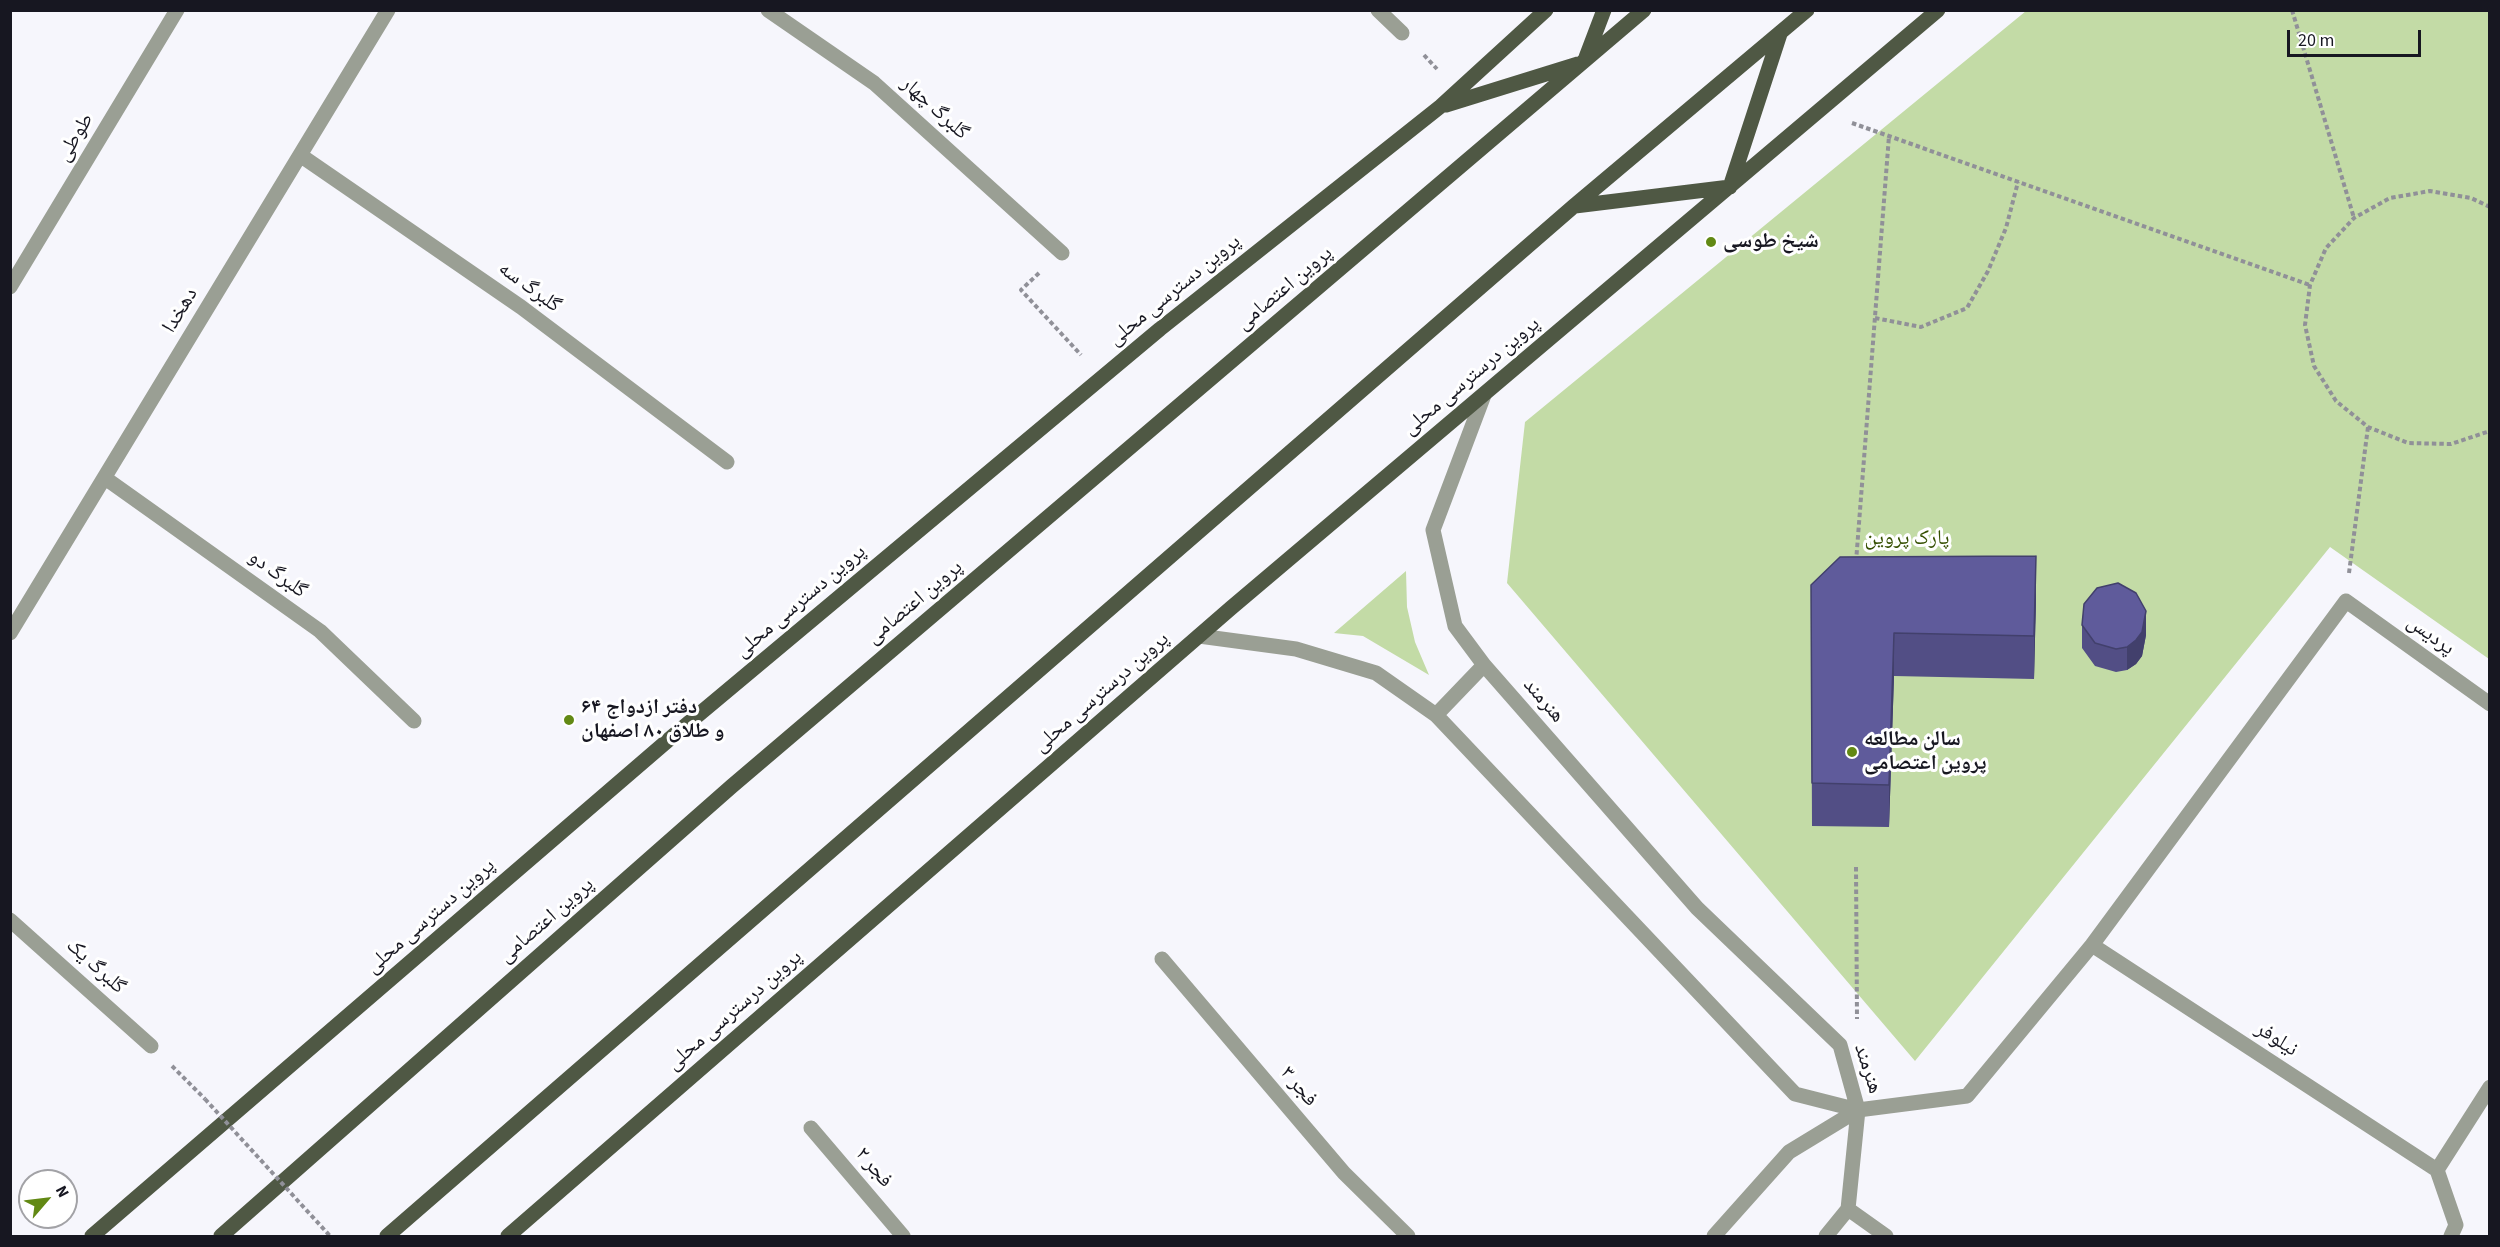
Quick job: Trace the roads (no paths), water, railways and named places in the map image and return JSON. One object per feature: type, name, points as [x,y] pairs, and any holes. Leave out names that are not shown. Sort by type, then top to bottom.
[{"type":"main road","name":"پروین دسترسی محلی","points":[[92,1236],[673,736],[1101,378],[1441,106],[1546,10]]},
{"type":"main road","points":[[1441,106],[1584,62],[1604,10]]},
{"type":"main road","name":"پروین اعتصامی","points":[[221,1236],[732,786],[1644,10]]},
{"type":"main road","points":[[387,1236],[1574,206],[1807,10]]},
{"type":"main road","name":"پروین درسترسی محلی","points":[[508,1236],[1199,636],[1938,10]]},
{"type":"main road","points":[[1574,206],[1730,187],[1781,33]]},
{"type":"street","name":"طوطی","points":[[10,287],[177,10]]},
{"type":"street","name":"دهخدا","points":[[10,633],[388,10]]},
{"type":"street","name":"گلبرگ چهار","points":[[768,10],[874,83],[1062,253]]},
{"type":"street","points":[[1378,10],[1402,33]]},
{"type":"street","name":"گلبرگ سه","points":[[300,155],[521,307],[728,462]]},
{"type":"street","name":"هنرمند","points":[[1199,636],[1296,649],[1376,673],[1436,715],[1795,1094],[1858,1110],[1840,1045],[1697,908],[1484,665],[1455,626],[1433,530],[1484,395]]},
{"type":"street","name":"گلبرگ دو","points":[[105,478],[320,631],[414,721]]},
{"type":"street","name":"پردیس","points":[[2092,945],[2346,601],[2490,704]]},
{"type":"street","points":[[1436,715],[1484,665]]},
{"type":"street","name":"گلبرگ یک","points":[[10,920],[152,1046]]},
{"type":"street","points":[[1714,1236],[1789,1152],[1858,1110],[1967,1096],[2092,945]]},
{"type":"street","name":"نیلوفر","points":[[2092,945],[2437,1170]]},
{"type":"street","name":"فجر ۳","points":[[1162,959],[1344,1173],[1408,1236]]},
{"type":"street","points":[[2451,1236],[2456,1225],[2437,1170],[2490,1087]]},
{"type":"street","points":[[1826,1236],[1848,1209],[1858,1110]]},
{"type":"street","name":"فجر ۲","points":[[811,1128],[903,1236]]},
{"type":"street","points":[[1848,1209],[1886,1236]]},
{"type":"place","name":"شیخ طوسی","points":[[1711,242]]},
{"type":"place","name":"دفتر ازدواج ۶۴ و طلاق ۸۰ اصفهان","points":[[569,720]]},
{"type":"place","name":"سالن مطالعه پروین اعتصامی","points":[[1852,752]]},
{"type":"park label","name":"پارک پروین","points":[[1907,539]]}]
